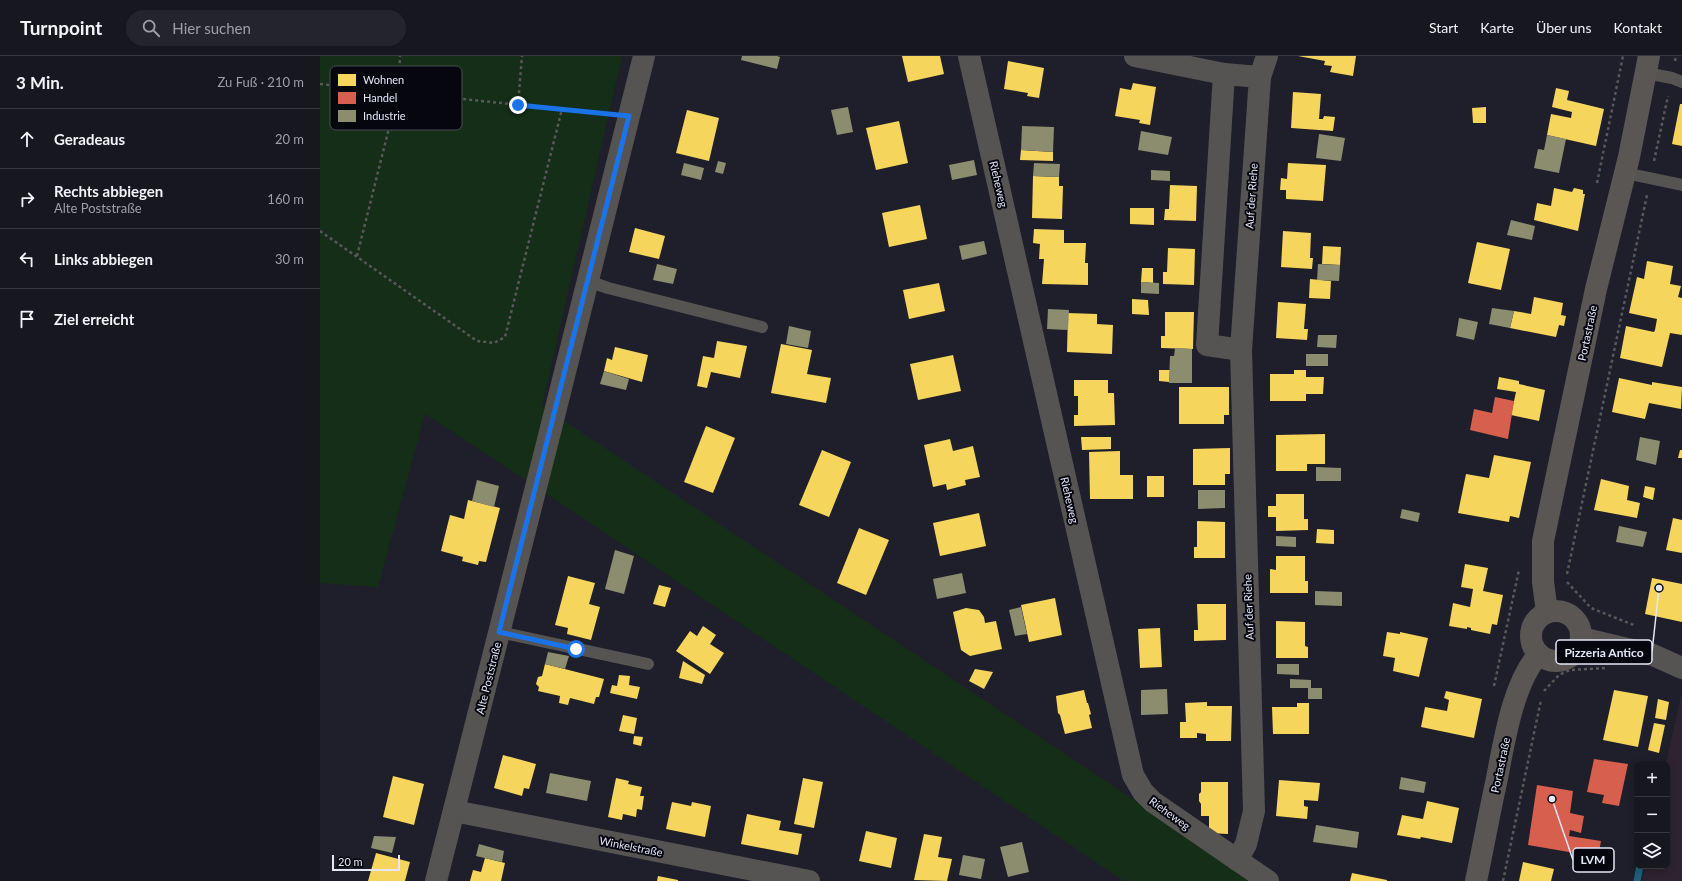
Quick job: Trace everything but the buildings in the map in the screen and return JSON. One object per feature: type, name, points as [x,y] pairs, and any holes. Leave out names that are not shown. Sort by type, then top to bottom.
[{"type":"main road","name":"Portastraße","points":[[1547,612],[1543,582],[1544,541],[1596,289],[1625,173],[1648,65]]},
{"type":"main road","points":[[1556,611],[1571,616],[1577,623],[1581,638],[1579,646],[1569,657],[1562,660],[1547,660],[1535,651],[1530,636],[1532,628],[1541,616],[1547,612],[1556,611]]},
{"type":"main road","name":"Portastraße","points":[[1476,881],[1509,722],[1521,684],[1530,664],[1539,654]]},
{"type":"street","name":"Alte Poststraße","points":[[436,881],[644,56]]},
{"type":"street","name":"Rieheweg","points":[[969,56],[1133,775],[1143,792],[1153,802],[1268,881]]},
{"type":"street","points":[[1135,56],[1224,74],[1260,77]]},
{"type":"street","name":"Auf der Riehe","points":[[1237,860],[1246,844],[1254,811],[1240,350],[1260,77],[1267,56]]},
{"type":"street","points":[[1224,74],[1207,345],[1240,350]]},
{"type":"street","points":[[1581,638],[1653,655],[1682,668]]},
{"type":"street","name":"Winkelstraße","points":[[454,811],[809,881]]},
{"type":"lane","points":[[1648,65],[1677,80]]},
{"type":"lane","points":[[1625,173],[1682,185]]},
{"type":"lane","points":[[588,282],[762,327]]},
{"type":"lane","points":[[499,632],[648,664]]},
{"type":"path","points":[[399,66],[400,56]]},
{"type":"path","points":[[518,105],[522,56]]},
{"type":"path","points":[[1643,629],[1591,608],[1566,581],[1650,178],[1677,80],[1676,56]]},
{"type":"path","points":[[320,84],[330,85]]},
{"type":"path","points":[[462,99],[629,116]]},
{"type":"path","points":[[320,231],[358,256],[477,341],[494,343],[505,337],[562,110]]},
{"type":"path","points":[[358,256],[389,130]]},
{"type":"path","points":[[1503,881],[1542,693],[1559,675],[1570,670],[1611,668]]},
{"type":"shaded area","points":[[1682,691],[1682,881],[1642,881],[1644,869],[1670,869],[1670,761],[1667,761]]},
{"type":"green space","points":[[320,56],[622,56],[542,406],[1256,881],[1124,881],[523,478],[425,414],[378,587],[320,583]]},
{"type":"waterway","points":[[1637,881],[1639,869]]},
{"type":"place","name":"Pizzeria Antico","points":[[1659,588]]},
{"type":"place","name":"LVM","points":[[1552,799]]},
{"type":"route","points":[[518,105],[629,116],[499,632],[576,649]]}]
